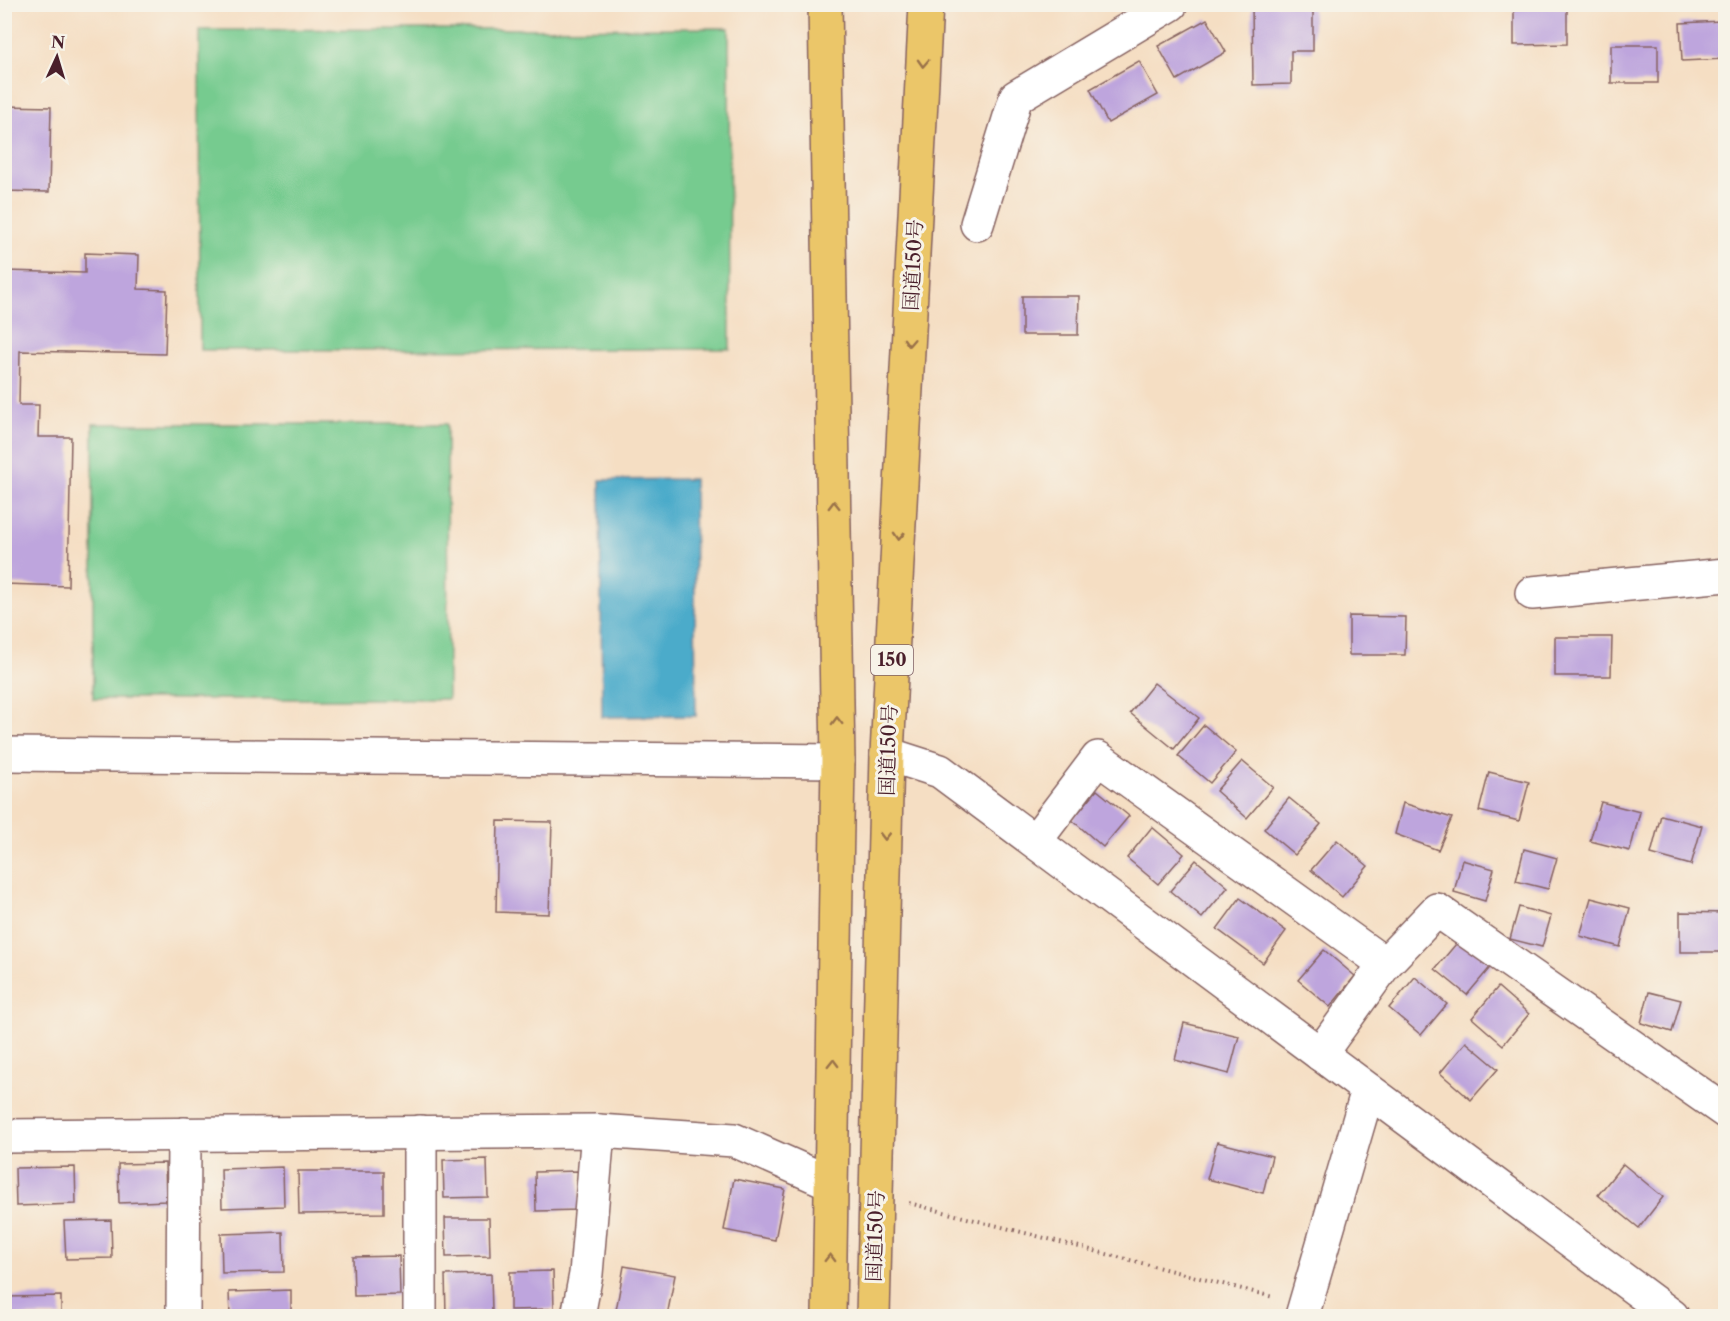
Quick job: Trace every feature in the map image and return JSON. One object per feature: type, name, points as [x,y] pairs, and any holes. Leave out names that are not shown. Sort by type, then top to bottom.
[{"type":"highway","points":[[825,4],[838,761],[828,1317]]},
{"type":"highway","name":"国道150号","points":[[873,1317],[887,754],[926,4]]},
{"type":"street","points":[[977,224],[1016,97],[1171,4]]},
{"type":"street","points":[[1532,593],[1725,575]]},
{"type":"street","points":[[4,754],[838,761]]},
{"type":"street","points":[[887,754],[940,771],[1672,1317]]},
{"type":"street","points":[[1035,841],[1098,758],[1385,964]]},
{"type":"street","points":[[1320,1054],[1385,964],[1437,910],[1725,1112]]},
{"type":"street","points":[[1303,1311],[1368,1090]]},
{"type":"street","points":[[578,1317],[586,1274],[598,1131]]},
{"type":"street","points":[[4,1136],[598,1131],[734,1140],[831,1183]]},
{"type":"street","points":[[420,1132],[420,1317]]},
{"type":"street","points":[[183,1317],[184,1134]]},
{"type":"path","points":[[876,1194],[1303,1311]]},
{"type":"green space","points":[[729,28],[730,349],[200,350],[199,30]]},
{"type":"green space","points":[[93,424],[447,424],[448,699],[93,699]]},
{"type":"water","points":[[694,479],[696,716],[602,717],[600,480]]},
{"type":"building","points":[[1252,4],[1313,4],[1313,51],[1291,51],[1291,84],[1253,85]]},
{"type":"building","points":[[1514,7],[1567,7],[1567,44],[1514,45]]},
{"type":"building","points":[[1207,19],[1226,52],[1177,80],[1158,46]]},
{"type":"building","points":[[1722,21],[1724,59],[1682,61],[1680,23]]},
{"type":"building","points":[[1611,45],[1658,45],[1658,83],[1611,83]]},
{"type":"building","points":[[1139,61],[1158,95],[1108,123],[1090,89]]},
{"type":"building","points":[[4,106],[51,107],[49,192],[4,191]]},
{"type":"building","points":[[85,253],[139,255],[138,289],[167,290],[165,354],[20,351],[19,405],[39,405],[38,437],[71,437],[68,586],[4,584],[4,271],[85,273]]},
{"type":"building","points":[[1022,296],[1079,296],[1078,335],[1022,335]]},
{"type":"building","points":[[1349,616],[1406,617],[1405,655],[1349,655]]},
{"type":"building","points":[[1555,637],[1612,637],[1611,676],[1555,676]]},
{"type":"building","points":[[1154,683],[1199,718],[1174,749],[1130,713]]},
{"type":"building","points":[[1204,725],[1236,752],[1210,783],[1178,756]]},
{"type":"building","points":[[1242,761],[1273,787],[1247,818],[1216,791]]},
{"type":"building","points":[[1489,772],[1529,782],[1519,821],[1479,811]]},
{"type":"building","points":[[1097,790],[1129,816],[1103,847],[1072,820]]},
{"type":"building","points":[[1289,798],[1321,824],[1295,855],[1264,829]]},
{"type":"building","points":[[1601,802],[1640,812],[1630,851],[1590,841]]},
{"type":"building","points":[[1403,803],[1452,818],[1438,850],[1395,834]]},
{"type":"building","points":[[1661,815],[1702,826],[1691,865],[1651,854]]},
{"type":"building","points":[[498,821],[552,822],[549,914],[496,912]]},
{"type":"building","points":[[1152,827],[1184,854],[1158,884],[1127,858]]},
{"type":"building","points":[[1337,840],[1368,866],[1342,897],[1311,870]]},
{"type":"building","points":[[1524,849],[1557,858],[1548,889],[1516,881]]},
{"type":"building","points":[[1196,860],[1228,887],[1202,918],[1170,891]]},
{"type":"building","points":[[1462,860],[1494,869],[1485,901],[1454,892]]},
{"type":"building","points":[[1240,898],[1286,931],[1263,963],[1217,929]]},
{"type":"building","points":[[1591,898],[1630,908],[1620,947],[1580,936]]},
{"type":"building","points":[[1519,907],[1551,916],[1542,947],[1510,939]]},
{"type":"building","points":[[1680,912],[1726,913],[1726,952],[1680,952]]},
{"type":"building","points":[[1461,938],[1493,964],[1467,995],[1435,969]]},
{"type":"building","points":[[1324,950],[1355,976],[1330,1007],[1298,980]]},
{"type":"building","points":[[1415,977],[1447,1004],[1421,1035],[1389,1008]]},
{"type":"building","points":[[1498,987],[1529,1014],[1503,1045],[1472,1018]]},
{"type":"building","points":[[1649,992],[1681,1000],[1672,1032],[1641,1023]]},
{"type":"building","points":[[1184,1023],[1239,1036],[1229,1074],[1175,1060]]},
{"type":"building","points":[[1466,1042],[1498,1069],[1471,1100],[1440,1073]]},
{"type":"building","points":[[1217,1142],[1272,1156],[1263,1193],[1207,1179]]},
{"type":"building","points":[[487,1159],[488,1197],[444,1198],[443,1160]]},
{"type":"building","points":[[165,1163],[166,1201],[119,1203],[118,1164]]},
{"type":"building","points":[[1623,1164],[1663,1197],[1639,1228],[1598,1195]]},
{"type":"building","points":[[75,1167],[76,1204],[16,1206],[15,1168]]},
{"type":"building","points":[[283,1167],[284,1206],[222,1208],[221,1169]]},
{"type":"building","points":[[298,1171],[384,1171],[384,1213],[299,1214]]},
{"type":"building","points":[[579,1171],[580,1210],[536,1211],[535,1172]]},
{"type":"building","points":[[734,1179],[785,1189],[775,1240],[724,1230]]},
{"type":"building","points":[[445,1218],[489,1218],[490,1256],[446,1257]]},
{"type":"building","points":[[111,1220],[112,1258],[66,1259],[64,1221]]},
{"type":"building","points":[[283,1232],[284,1272],[222,1273],[221,1234]]},
{"type":"building","points":[[399,1256],[400,1295],[354,1296],[353,1257]]},
{"type":"building","points":[[624,1266],[675,1275],[667,1316],[615,1316]]},
{"type":"building","points":[[553,1271],[554,1309],[510,1310],[510,1272]]},
{"type":"building","points":[[491,1274],[492,1312],[446,1314],[445,1275]]},
{"type":"building","points":[[291,1290],[291,1316],[230,1316],[229,1292]]},
{"type":"building","points":[[61,1296],[61,1316],[4,1316],[4,1297]]}]
